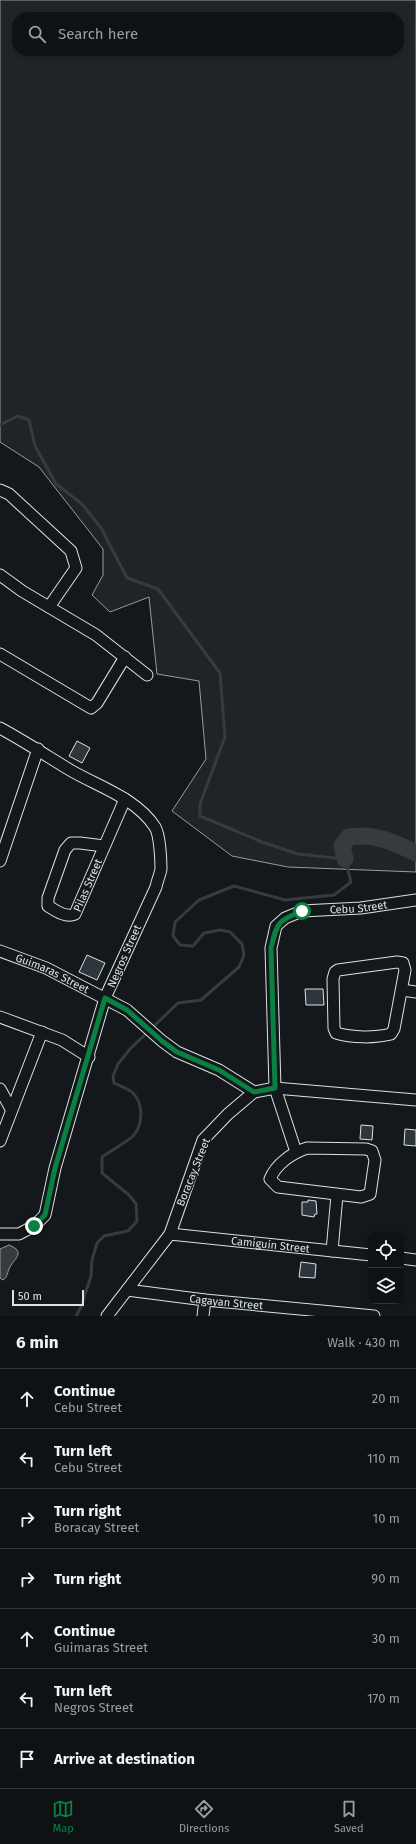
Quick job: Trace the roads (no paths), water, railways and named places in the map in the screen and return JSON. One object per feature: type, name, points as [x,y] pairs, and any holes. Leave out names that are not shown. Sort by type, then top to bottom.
[{"type":"street","points":[[0,490],[9,494],[71,551],[76,568],[49,607]]},
{"type":"street","points":[[0,576],[96,635],[147,675]]},
{"type":"street","points":[[0,654],[91,708],[97,703],[125,657]]},
{"type":"street","name":"Negros Street","points":[[0,728],[38,749],[71,770],[125,799],[141,811],[156,828],[160,848],[160,870],[156,887],[105,998],[89,1057],[55,1168],[45,1215],[34,1226],[19,1234],[0,1234]]},
{"type":"street","points":[[0,862],[38,749]]},
{"type":"street","name":"Pilas Street","points":[[104,846],[71,843],[65,850],[48,898],[48,906],[71,916],[76,914],[125,799]]},
{"type":"street","name":"Cebu Street","points":[[296,1152],[275,1088],[271,948],[276,926],[285,918],[302,911],[361,908],[416,900]]},
{"type":"street","name":"Guimaras Street","points":[[0,951],[46,968],[127,1010],[162,1041],[177,1052],[219,1070],[254,1092]]},
{"type":"street","points":[[397,962],[403,963],[405,970],[402,990],[394,1030],[391,1034],[383,1036],[343,1035],[336,1033],[334,1028],[333,979],[335,972],[338,970],[397,962]]},
{"type":"street","points":[[402,990],[416,992]]},
{"type":"street","points":[[0,1016],[62,1040],[89,1057]]},
{"type":"street","points":[[0,1141],[11,1109],[42,1032]]},
{"type":"street","name":"Boracay Street","points":[[107,1316],[170,1234],[204,1140],[228,1114],[254,1092],[275,1088],[416,1100]]},
{"type":"street","points":[[0,1089],[11,1109]]},
{"type":"street","points":[[306,1148],[366,1148],[372,1151],[374,1160],[370,1194],[361,1197],[278,1187],[270,1179],[273,1171],[296,1152],[306,1148]]},
{"type":"street","points":[[332,1251],[337,1195]]},
{"type":"street","name":"Camiguin Street","points":[[170,1234],[368,1255]]},
{"type":"street","points":[[404,1258],[416,1260]]},
{"type":"street","name":"Cagayan Street","points":[[127,1290],[205,1300],[268,1311],[374,1316]]},
{"type":"street","points":[[203,1316],[205,1300]]},
{"type":"waterway","points":[[0,425],[18,416],[29,420],[35,446],[56,484],[82,504],[101,528],[127,578],[158,589],[220,673],[225,737],[200,804],[200,816],[262,842],[298,854],[345,859],[351,882],[334,895],[285,900],[234,886],[199,900],[175,922],[173,936],[180,945],[193,946],[204,933],[220,930],[230,932],[242,944],[244,955],[239,967],[201,1000],[178,1003],[130,1049],[118,1064],[113,1076],[114,1083],[133,1093],[139,1103],[141,1114],[139,1126],[133,1136],[102,1157],[102,1173],[129,1195],[136,1204],[137,1221],[128,1231],[104,1236],[97,1243],[92,1260],[91,1276],[81,1307],[76,1316]]},
{"type":"waterway","points":[[345,859],[342,846],[349,837],[359,836],[384,839],[416,853]]}]
